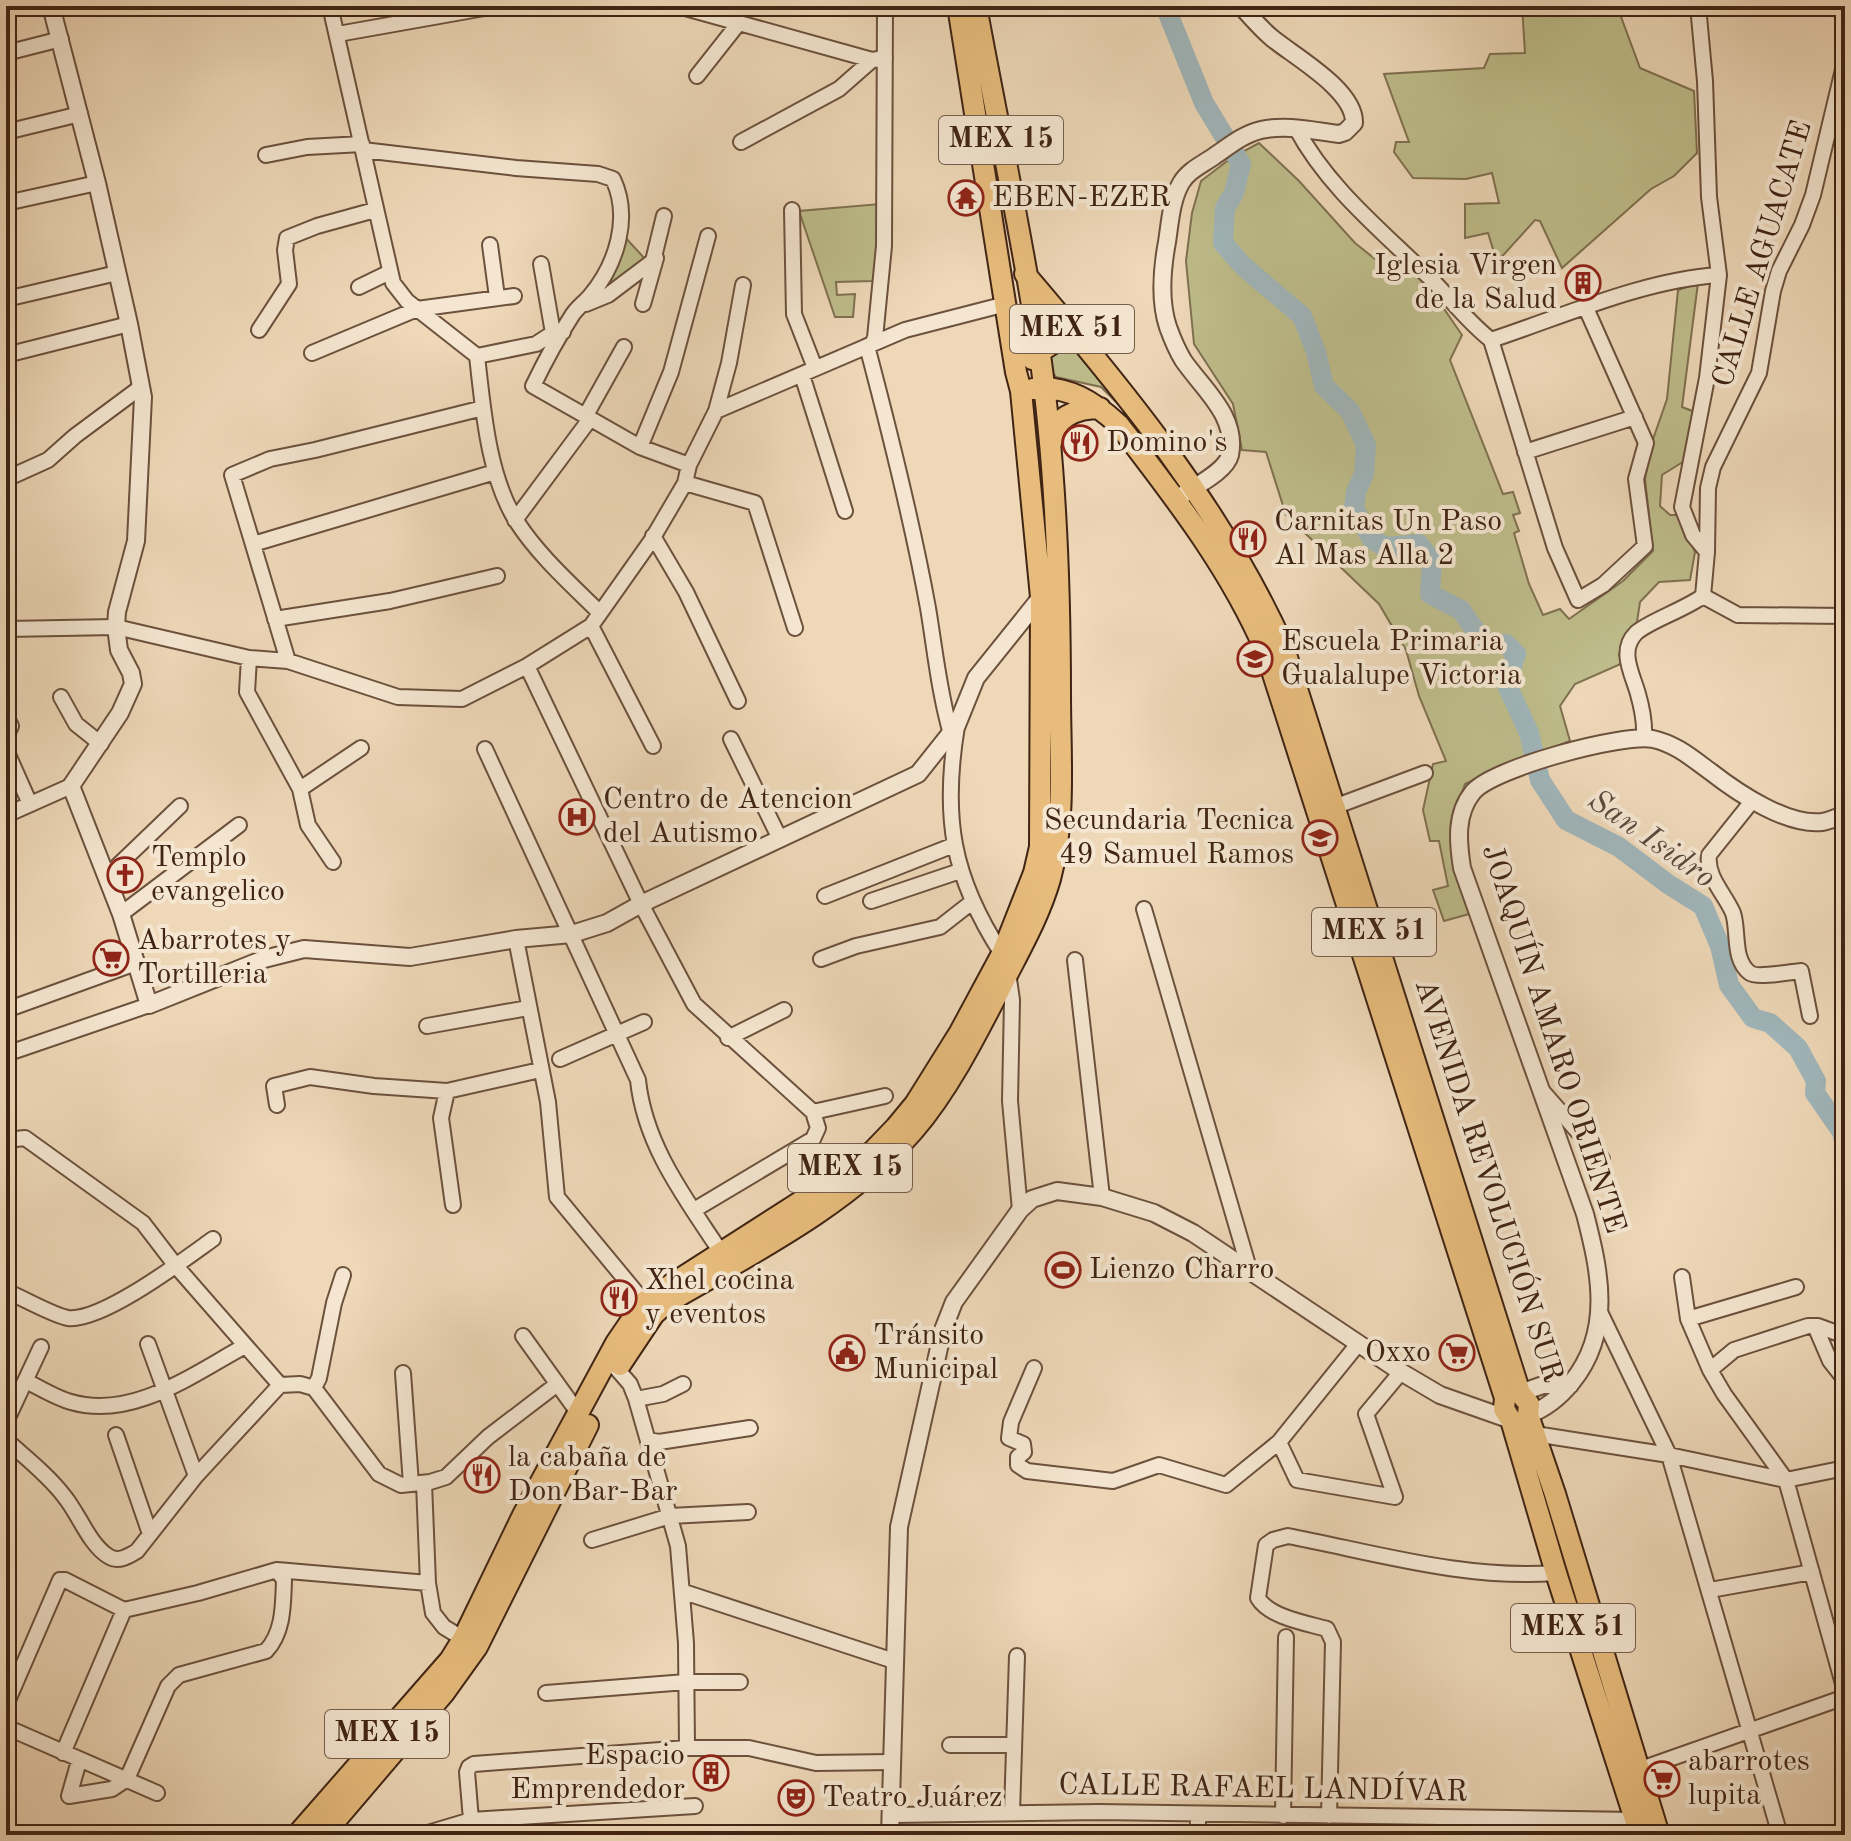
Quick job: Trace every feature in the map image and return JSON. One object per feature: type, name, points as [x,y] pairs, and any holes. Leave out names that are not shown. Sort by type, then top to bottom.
[{"type":"main road","name":"MEX 15","points":[[297,1835],[470,1643],[523,1515],[616,1343],[644,1302],[726,1259],[773,1241],[833,1201],[911,1133],[939,1095],[992,1005],[1005,963],[1028,936],[1040,907],[1056,848],[1060,813],[1051,601],[958,6]]},
{"type":"main road","name":"MEX 15","points":[[976,6],[1044,388],[1058,527],[1051,601]]},
{"type":"main road","name":"AVENIDA REVOLUCIÓN SUR","points":[[998,253],[1025,274],[1117,384],[1184,494],[1233,583],[1266,652],[1513,1396]]},
{"type":"main road","points":[[1018,382],[1039,353],[1053,341],[1068,337],[1081,340]]},
{"type":"main road","name":"AVENIDA REVOLUCIÓN SUR","points":[[1018,382],[1077,395],[1100,408],[1119,425],[1184,494],[1256,585],[1280,639],[1513,1396],[1504,1412],[1525,1423],[1659,1835]]},
{"type":"main road","points":[[1050,452],[1051,435],[1062,418],[1080,409],[1100,408]]},
{"type":"main road","name":"MEX 15","points":[[323,1835],[444,1693],[630,1347],[665,1304],[726,1259]]},
{"type":"main road","name":"AVENIDA REVOLUCIÓN SUR","points":[[1525,1423],[1556,1573],[1637,1827]]},
{"type":"street","points":[[6,815],[71,786],[120,713],[133,684],[119,650],[116,627],[117,612],[136,541],[143,397],[97,183],[51,6]]},
{"type":"street","points":[[330,6],[375,210],[390,272],[399,293],[477,356],[495,472],[515,520],[595,620],[653,746]]},
{"type":"street","points":[[678,6],[879,59]]},
{"type":"street","points":[[885,6],[879,59],[884,246],[875,338],[870,345],[903,485],[928,610],[935,663],[954,729],[950,777],[954,845],[960,871],[979,920],[1005,963],[1012,1000],[1010,1101],[1020,1210]]},
{"type":"street","points":[[1184,494],[1225,464],[1230,456],[1230,432],[1217,403],[1183,360],[1167,323],[1163,301],[1165,252],[1173,202],[1187,174],[1245,136],[1262,130],[1296,128],[1339,134],[1354,123],[1349,106],[1325,78],[1274,39],[1241,6]]},
{"type":"street","points":[[1698,6],[1705,81],[1709,197],[1719,275],[1707,378],[1682,507],[1693,535],[1707,552]]},
{"type":"street","points":[[338,34],[490,7]]},
{"type":"street","points":[[697,76],[738,24]]},
{"type":"street","points":[[6,53],[61,39]]},
{"type":"street","points":[[741,142],[839,89],[879,59]]},
{"type":"street","name":"CALLE AGUACATE","points":[[1703,596],[1708,488],[1713,467],[1759,373],[1773,291],[1813,195],[1845,61]]},
{"type":"street","points":[[6,132],[80,114]]},
{"type":"street","points":[[1296,128],[1308,151],[1347,198],[1491,340],[1555,548],[1578,600],[1603,585],[1645,546],[1636,479],[1646,443],[1586,308]]},
{"type":"street","points":[[266,155],[307,147],[363,147],[516,168],[598,174],[613,179],[621,204],[621,232],[601,280],[558,332],[533,386],[640,447],[689,465]]},
{"type":"street","points":[[6,203],[97,183]]},
{"type":"street","points":[[259,330],[289,284],[285,250],[287,238],[375,210]]},
{"type":"street","points":[[792,210],[794,314],[845,511]]},
{"type":"street","points":[[643,304],[664,216]]},
{"type":"street","points":[[640,447],[671,372],[708,236]]},
{"type":"street","points":[[490,245],[497,297]]},
{"type":"street","points":[[578,308],[608,295],[656,257]]},
{"type":"street","points":[[541,264],[558,332]]},
{"type":"street","points":[[359,287],[390,272]]},
{"type":"street","points":[[6,299],[117,273]]},
{"type":"street","points":[[1491,340],[1685,277],[1719,275]]},
{"type":"street","points":[[6,629],[116,627],[249,658],[288,661],[398,697],[462,699],[527,666],[595,620],[653,536],[685,483],[689,465],[716,411],[729,363],[743,285]]},
{"type":"street","points":[[312,353],[417,309],[514,296]]},
{"type":"street","points":[[716,411],[939,319],[1006,304]]},
{"type":"street","points":[[6,355],[129,324]]},
{"type":"street","points":[[477,356],[536,344],[558,332]]},
{"type":"street","points":[[536,344],[541,368]]},
{"type":"street","points":[[515,520],[588,417],[624,347]]},
{"type":"street","points":[[6,479],[48,460],[141,387]]},
{"type":"street","points":[[288,661],[232,475],[270,459],[483,408]]},
{"type":"street","points":[[1525,452],[1635,417]]},
{"type":"street","points":[[253,544],[495,472]]},
{"type":"street","points":[[685,483],[755,503],[795,628]]},
{"type":"street","points":[[653,536],[692,602],[738,701]]},
{"type":"street","points":[[275,619],[390,601],[497,576]]},
{"type":"street","points":[[1845,616],[1738,615],[1703,596],[1636,633],[1629,644],[1628,666],[1638,693],[1644,738],[1683,751],[1733,789],[1806,821],[1822,822],[1845,814]]},
{"type":"street","points":[[6,1054],[149,1005],[264,959],[304,949],[410,957],[516,939],[572,934],[607,923],[641,904],[918,774],[954,729],[976,678],[1051,601]]},
{"type":"street","points":[[249,658],[247,692],[300,789],[308,825],[333,862]]},
{"type":"street","points":[[527,666],[641,904],[694,1004],[813,1112],[818,1128],[813,1139],[694,1210]]},
{"type":"street","points":[[61,697],[76,724],[101,744]]},
{"type":"street","points":[[6,716],[11,726],[6,737]]},
{"type":"street","name":"JOAQUÍN AMARO ORIENTE","points":[[1525,1423],[1570,1385],[1584,1367],[1597,1340],[1596,1260],[1543,1092],[1462,868],[1458,841],[1460,820],[1474,790],[1489,778],[1574,751],[1644,738]]},
{"type":"street","points":[[731,739],[780,839]]},
{"type":"street","points":[[300,789],[361,748]]},
{"type":"street","points":[[485,749],[638,1080],[641,1107],[669,1173],[726,1259]]},
{"type":"street","points":[[6,750],[30,804]]},
{"type":"street","points":[[1334,807],[1425,773]]},
{"type":"street","points":[[71,786],[121,914],[149,1005]]},
{"type":"street","points":[[1753,800],[1709,855],[1709,870],[1734,915],[1736,947],[1748,970],[1756,975],[1801,971],[1810,1016]]},
{"type":"street","points":[[106,877],[180,806]]},
{"type":"street","points":[[121,914],[239,825]]},
{"type":"street","points":[[825,896],[954,845]]},
{"type":"street","points":[[871,901],[960,871]]},
{"type":"street","points":[[821,959],[856,946],[940,927],[972,902]]},
{"type":"street","points":[[1144,909],[1250,1272]]},
{"type":"street","points":[[516,939],[548,1102],[557,1197],[644,1302]]},
{"type":"street","points":[[1075,960],[1102,1197]]},
{"type":"street","points":[[6,1010],[136,963]]},
{"type":"street","points":[[427,1026],[528,1008]]},
{"type":"street","points":[[728,1038],[784,1010]]},
{"type":"street","points":[[560,1059],[644,1022]]},
{"type":"street","points":[[277,1105],[274,1086],[310,1077],[374,1086],[447,1091],[540,1070]]},
{"type":"street","points":[[447,1091],[441,1118],[453,1205]]},
{"type":"street","points":[[1543,1092],[1602,1159]]},
{"type":"street","points":[[813,1112],[885,1096]]},
{"type":"street","points":[[6,1140],[25,1138],[143,1223],[176,1266],[280,1385]]},
{"type":"street","points":[[890,1835],[899,1527],[943,1330],[954,1302],[1020,1210],[1032,1199],[1057,1191],[1102,1197],[1154,1213],[1193,1233],[1401,1372],[1440,1395],[1483,1412],[1786,1480],[1845,1468]]},
{"type":"street","points":[[6,1291],[67,1318],[84,1316],[128,1296],[213,1239]]},
{"type":"street","points":[[314,1388],[343,1275]]},
{"type":"street","points":[[1638,1770],[1845,1694],[1786,1480],[1710,1370],[1688,1319],[1682,1277]]},
{"type":"street","points":[[1688,1319],[1796,1287]]},
{"type":"street","points":[[1599,1310],[1669,1455],[1780,1835]]},
{"type":"street","points":[[1710,1370],[1734,1350],[1808,1326],[1845,1336]]},
{"type":"street","points":[[1815,1326],[1830,1361],[1845,1380]]},
{"type":"street","points":[[523,1336],[579,1414]]},
{"type":"street","points":[[148,1344],[196,1476]]},
{"type":"street","points":[[1034,1368],[1011,1422],[1009,1438],[1023,1444],[1024,1452],[1018,1457],[1018,1465],[1027,1471],[1113,1481],[1159,1465],[1226,1485],[1279,1442],[1358,1344]]},
{"type":"street","points":[[26,1381],[70,1402],[97,1407],[120,1405],[165,1390],[245,1346]]},
{"type":"street","points":[[6,1422],[41,1347]]},
{"type":"street","points":[[617,1369],[630,1384],[636,1399],[678,1546],[684,1592],[687,1748]]},
{"type":"street","points":[[1279,1442],[1297,1480],[1390,1499],[1395,1497],[1366,1414],[1401,1372]]},
{"type":"street","points":[[403,1373],[433,1613],[444,1627],[470,1643]]},
{"type":"street","points":[[6,1440],[62,1493],[107,1556],[125,1558],[137,1551],[196,1476],[280,1385],[300,1384],[314,1388],[379,1474],[401,1485],[446,1477],[495,1430],[556,1385]]},
{"type":"street","points":[[636,1399],[663,1394],[683,1384]]},
{"type":"street","points":[[1483,1412],[1543,1385],[1570,1385]]},
{"type":"street","points":[[648,1440],[659,1442],[750,1428]]},
{"type":"street","points":[[116,1435],[150,1534]]},
{"type":"street","points":[[592,1540],[670,1516],[748,1512]]},
{"type":"street","points":[[1329,1816],[1333,1642],[1327,1629],[1262,1605],[1258,1598],[1266,1545],[1288,1536],[1472,1572],[1521,1576],[1556,1573]]},
{"type":"street","points":[[6,1705],[60,1580],[124,1610],[277,1570],[428,1583]]},
{"type":"street","points":[[79,1761],[69,1796],[112,1789],[127,1779],[168,1686],[179,1675],[266,1651],[275,1642],[281,1616],[284,1580],[277,1570]]},
{"type":"street","points":[[1710,1590],[1812,1572]]},
{"type":"street","points":[[684,1592],[894,1661]]},
{"type":"street","points":[[63,1753],[124,1610]]},
{"type":"street","points":[[1283,1816],[1286,1637]]},
{"type":"street","points":[[1012,1812],[1017,1656]]},
{"type":"street","points":[[546,1693],[686,1682],[740,1682]]},
{"type":"street","points":[[6,1727],[157,1793]]},
{"type":"street","points":[[950,1745],[1013,1745]]},
{"type":"street","points":[[471,1820],[467,1772],[474,1764],[687,1748],[749,1748],[816,1763],[892,1762]]},
{"type":"street","points":[[436,1833],[471,1820],[695,1806]]},
{"type":"street","name":"CALLE RAFAEL LANDÍVAR","points":[[891,1815],[1012,1812],[1394,1817],[1637,1827]]},
{"type":"street","points":[[1198,1815],[1198,1835]]},
{"type":"street","points":[[1394,1817],[1394,1835]]},
{"type":"shaded area","points":[[1522,6],[1617,6],[1640,68],[1694,91],[1697,153],[1674,176],[1651,189],[1562,268],[1540,221],[1535,220],[1497,262],[1488,233],[1465,238],[1465,204],[1499,203],[1492,173],[1466,179],[1413,178],[1394,152],[1396,142],[1409,142],[1384,74],[1484,68],[1490,54],[1525,53]]},
{"type":"shaded area","points":[[1259,143],[1299,181],[1355,243],[1389,270],[1420,274],[1462,335],[1450,360],[1503,494],[1513,492],[1520,513],[1513,515],[1519,531],[1514,533],[1529,584],[1543,615],[1560,609],[1569,619],[1623,581],[1653,551],[1645,479],[1651,445],[1667,399],[1678,290],[1698,283],[1682,407],[1695,412],[1686,460],[1662,475],[1660,506],[1670,515],[1680,515],[1695,552],[1690,580],[1659,582],[1640,602],[1637,622],[1625,637],[1619,655],[1623,663],[1575,684],[1560,706],[1570,741],[1465,784],[1451,825],[1453,863],[1469,914],[1444,921],[1433,890],[1448,886],[1439,841],[1430,841],[1423,810],[1433,764],[1446,761],[1419,696],[1406,650],[1379,604],[1286,515],[1266,452],[1242,450],[1233,404],[1194,344],[1186,261],[1192,213],[1201,181],[1231,158]]},
{"type":"shaded area","points":[[880,204],[880,245],[874,281],[836,282],[837,295],[855,294],[853,317],[835,317],[799,211]]},
{"type":"shaded area","points":[[623,235],[647,261],[601,295]]},
{"type":"shaded area","points":[[1042,311],[1049,313],[1136,422],[1101,387],[1056,377],[1050,369]]},
{"type":"waterway","name":"San Isidro","points":[[1165,6],[1204,103],[1241,164],[1234,193],[1225,208],[1223,243],[1243,266],[1302,316],[1316,352],[1324,386],[1350,411],[1366,445],[1364,474],[1356,492],[1354,509],[1372,539],[1385,547],[1419,544],[1432,561],[1430,594],[1461,610],[1484,643],[1506,644],[1516,654],[1506,683],[1529,733],[1540,780],[1566,820],[1619,847],[1703,906],[1720,946],[1729,985],[1753,1018],[1770,1023],[1798,1048],[1816,1081],[1815,1093],[1842,1132],[1845,1146]]},
{"type":"place","name":"EBEN-EZER","points":[[966,198]]},
{"type":"place","name":"Iglesia Virgen de la Salud","points":[[1583,283]]},
{"type":"place","name":"Domino's","points":[[1080,443]]},
{"type":"place","name":"Carnitas Un Paso Al Mas Alla 2","points":[[1248,539]]},
{"type":"place","name":"Escuela Primaria Gualalupe Victoria","points":[[1255,659]]},
{"type":"place","name":"Centro de Atencion del Autismo","points":[[577,817]]},
{"type":"place","name":"Secundaria Tecnica 49 Samuel Ramos","points":[[1320,838]]},
{"type":"place","name":"Templo evangelico","points":[[125,875]]},
{"type":"place","name":"Abarrotes y Tortilleria","points":[[111,958]]},
{"type":"place","name":"Lienzo Charro","points":[[1063,1270]]},
{"type":"place","name":"Xhel cocina y eventos","points":[[619,1298]]},
{"type":"place","name":"Tránsito Municipal","points":[[847,1353]]},
{"type":"place","name":"Oxxo","points":[[1457,1353]]},
{"type":"place","name":"la cabaña de Don Bar-Bar","points":[[482,1475]]},
{"type":"place","name":"Espacio Emprendedor","points":[[711,1773]]},
{"type":"place","name":"abarrotes lupita","points":[[1662,1779]]},
{"type":"place","name":"Teatro Juárez","points":[[796,1798]]}]
